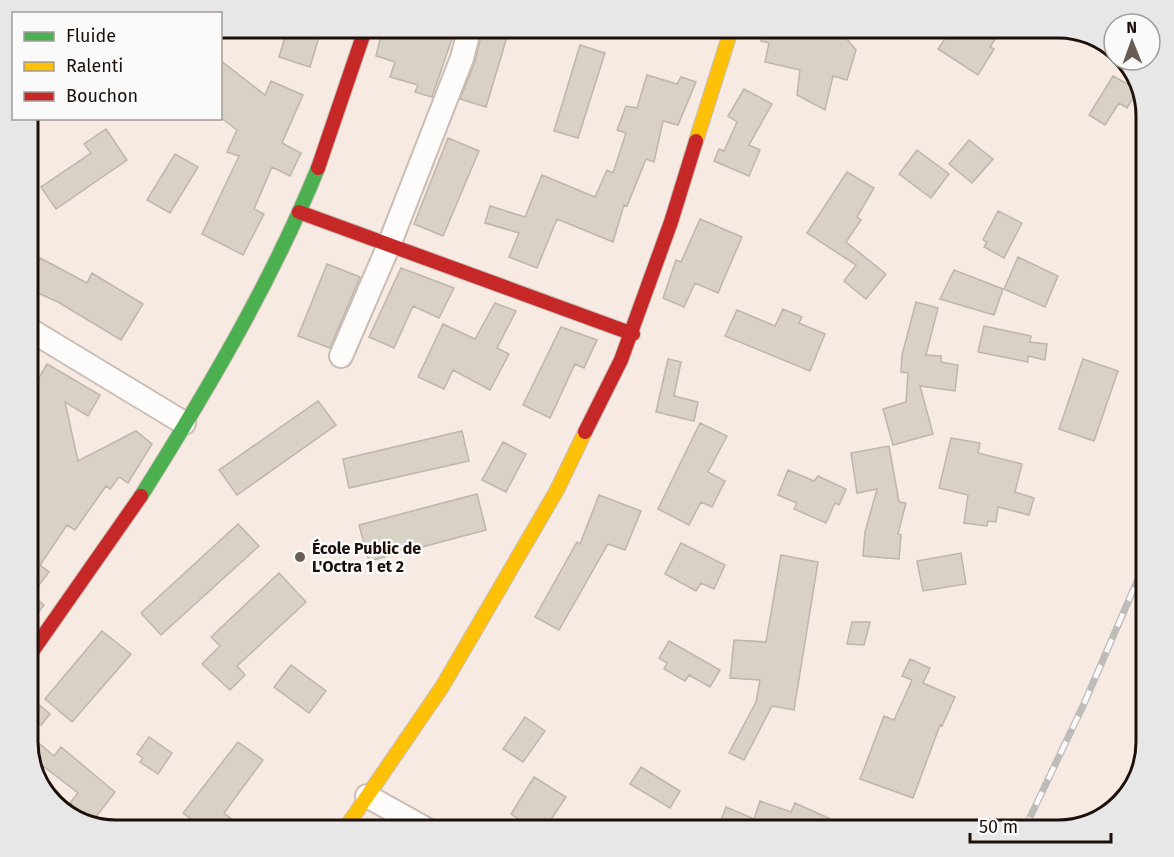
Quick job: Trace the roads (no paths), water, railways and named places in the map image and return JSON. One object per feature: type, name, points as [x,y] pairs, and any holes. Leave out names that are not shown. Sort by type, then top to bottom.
[{"type":"street","points":[[38,644],[126,520],[244,323],[299,213],[344,96],[362,38]]},
{"type":"street","points":[[341,356],[389,245],[462,58],[467,38]]},
{"type":"street","points":[[351,820],[442,687],[557,490],[633,334],[729,38]]},
{"type":"street","points":[[299,213],[633,334]]},
{"type":"street","points":[[38,335],[184,423]]},
{"type":"street","points":[[367,796],[410,820]]},
{"type":"railway","points":[[1029,820],[1083,706],[1136,583]]},
{"type":"place","name":"École Public de L'Octra 1 et 2","points":[[300,557]]}]
